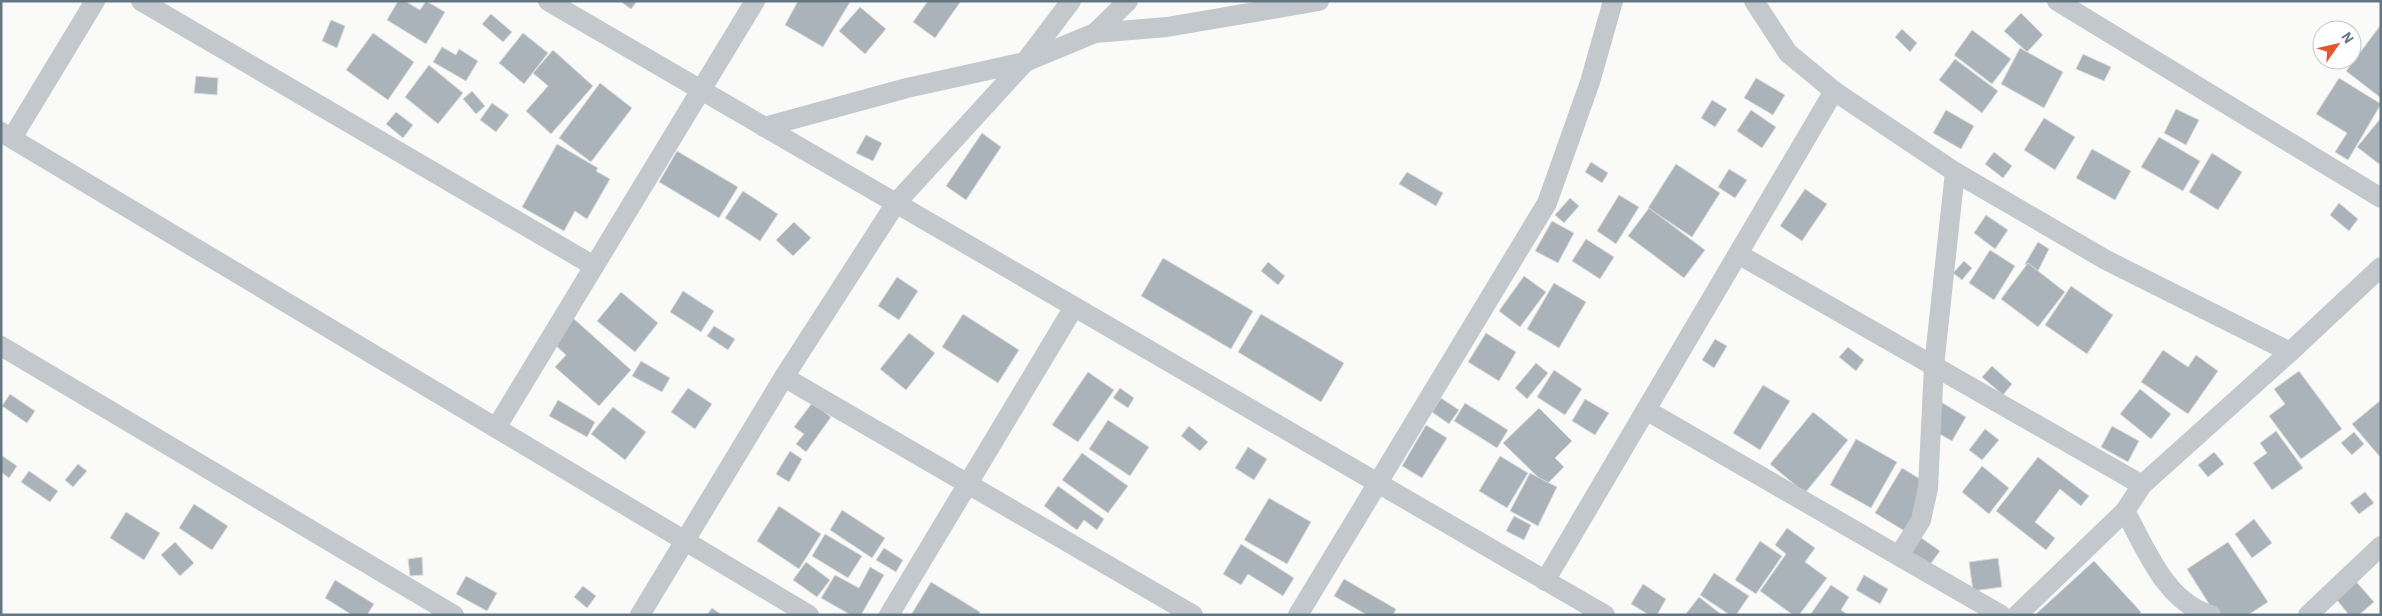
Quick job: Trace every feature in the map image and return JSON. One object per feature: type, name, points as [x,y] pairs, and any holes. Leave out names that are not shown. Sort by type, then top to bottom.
[{"type":"street","points":[[95,1],[6,135],[809,615]]},
{"type":"street","points":[[141,1],[594,266]]},
{"type":"street","points":[[548,1],[1605,615]]},
{"type":"street","points":[[496,428],[755,1]]},
{"type":"street","points":[[640,615],[784,377],[896,203],[1025,62],[1071,1]]},
{"type":"street","points":[[1095,33],[1128,1]]},
{"type":"street","points":[[764,126],[907,88],[1025,62],[1095,33],[1166,27],[1319,1]]},
{"type":"street","points":[[1298,615],[1547,203],[1590,82],[1613,1]]},
{"type":"street","points":[[1754,1],[1788,53],[1834,91],[1955,172],[2106,260],[2290,352]]},
{"type":"street","points":[[2057,1],[2381,198]]},
{"type":"street","points":[[1545,581],[1834,91]]},
{"type":"street","points":[[1899,556],[1921,520],[1928,488],[1934,366],[1955,172]]},
{"type":"street","points":[[1738,254],[2142,485]]},
{"type":"street","points":[[2017,615],[2125,511],[2142,485],[2381,267]]},
{"type":"street","points":[[889,615],[970,484],[1074,307]]},
{"type":"street","points":[[1,346],[454,615]]},
{"type":"street","points":[[784,377],[1193,615]]},
{"type":"street","points":[[1646,410],[2002,615]]},
{"type":"street","points":[[2125,511],[2169,588],[2202,612],[2212,615]]},
{"type":"street","points":[[2308,615],[2381,546]]},
{"type":"building","points":[[398,1],[405,1],[420,10],[426,1],[445,12],[426,44],[387,20]]},
{"type":"building","points":[[620,1],[637,1],[631,9]]},
{"type":"building","points":[[798,1],[850,2],[823,47],[785,25]]},
{"type":"building","points":[[928,1],[961,1],[935,38],[913,22]]},
{"type":"building","points":[[860,7],[886,29],[865,54],[839,31]]},
{"type":"building","points":[[2021,13],[2043,35],[2027,52],[2004,31]]},
{"type":"building","points":[[491,14],[512,32],[503,42],[482,24]]},
{"type":"building","points":[[331,20],[345,26],[337,48],[322,41]]},
{"type":"building","points":[[2380,26],[2381,98],[2346,71],[2362,70],[2362,50]]},
{"type":"building","points":[[1902,29],[1917,43],[1910,52],[1895,37]]},
{"type":"building","points":[[1972,30],[2011,59],[1992,84],[1954,55]]},
{"type":"building","points":[[373,33],[414,62],[388,100],[346,70]]},
{"type":"building","points":[[523,33],[548,53],[524,84],[499,63]]},
{"type":"building","points":[[442,47],[456,55],[459,49],[478,61],[466,81],[433,62]]},
{"type":"building","points":[[2020,48],[2063,72],[2044,108],[2001,84]]},
{"type":"building","points":[[553,50],[593,86],[551,134],[526,111],[548,86],[533,73]]},
{"type":"building","points":[[2083,54],[2111,67],[2104,81],[2076,69]]},
{"type":"building","points":[[1955,59],[1998,91],[1982,113],[1939,80]]},
{"type":"building","points":[[429,65],[463,93],[438,124],[405,97]]},
{"type":"building","points":[[196,76],[218,78],[217,95],[194,93]]},
{"type":"building","points":[[1756,78],[1785,95],[1773,115],[1744,98]]},
{"type":"building","points":[[2339,78],[2381,104],[2348,160],[2335,152],[2347,133],[2316,114]]},
{"type":"building","points":[[600,83],[632,108],[591,162],[559,138]]},
{"type":"building","points":[[472,91],[485,106],[476,114],[463,99]]},
{"type":"building","points":[[1712,100],[1727,109],[1715,127],[1701,118]]},
{"type":"building","points":[[492,103],[509,115],[496,132],[480,120]]},
{"type":"building","points":[[2176,109],[2199,120],[2186,145],[2164,133]]},
{"type":"building","points":[[1751,110],[1776,127],[1762,148],[1737,131]]},
{"type":"building","points":[[1946,110],[1974,126],[1961,149],[1933,133]]},
{"type":"building","points":[[396,112],[413,125],[403,138],[386,124]]},
{"type":"building","points":[[2044,118],[2075,137],[2055,170],[2024,150]]},
{"type":"building","points":[[2381,118],[2381,161],[2379,164],[2357,147]]},
{"type":"building","points":[[982,133],[1001,147],[966,200],[946,186]]},
{"type":"building","points":[[866,135],[882,143],[873,161],[856,153]]},
{"type":"building","points":[[2159,137],[2200,161],[2183,191],[2141,167]]},
{"type":"building","points":[[557,144],[598,168],[596,171],[610,179],[587,219],[575,211],[564,231],[522,207]]},
{"type":"building","points":[[2092,149],[2131,171],[2115,200],[2076,178]]},
{"type":"building","points":[[677,151],[738,187],[719,218],[659,182]]},
{"type":"building","points":[[1994,152],[2012,166],[2003,178],[1985,164]]},
{"type":"building","points":[[2212,153],[2242,172],[2218,210],[2189,192]]},
{"type":"building","points":[[1591,162],[1608,173],[1602,183],[1585,172]]},
{"type":"building","points":[[1676,164],[1720,193],[1692,237],[1648,208]]},
{"type":"building","points":[[1729,169],[1747,180],[1735,198],[1718,187]]},
{"type":"building","points":[[1407,172],[1443,193],[1436,206],[1399,184]]},
{"type":"building","points":[[1805,189],[1827,204],[1802,241],[1780,226]]},
{"type":"building","points":[[743,191],[778,214],[760,241],[725,218]]},
{"type":"building","points":[[1619,195],[1639,207],[1616,244],[1597,231]]},
{"type":"building","points":[[1570,198],[1579,206],[1564,223],[1555,215]]},
{"type":"building","points":[[2339,203],[2358,219],[2349,231],[2330,215]]},
{"type":"building","points":[[1649,208],[1705,250],[1684,278],[1628,236]]},
{"type":"building","points":[[1986,215],[2008,230],[1995,249],[1974,233]]},
{"type":"building","points":[[1552,221],[1574,233],[1558,263],[1535,251]]},
{"type":"building","points":[[794,222],[811,238],[793,256],[776,240]]},
{"type":"building","points":[[1586,239],[1614,257],[1600,279],[1572,261]]},
{"type":"building","points":[[2038,242],[2049,249],[2038,271],[2025,264]]},
{"type":"building","points":[[1990,250],[2015,266],[1994,300],[1969,283]]},
{"type":"building","points":[[1163,258],[1253,311],[1231,349],[1141,296]]},
{"type":"building","points":[[1964,261],[1972,268],[1962,280],[1953,273]]},
{"type":"building","points":[[1268,262],[1285,276],[1278,285],[1261,271]]},
{"type":"building","points":[[2028,263],[2065,292],[2038,327],[2001,299]]},
{"type":"building","points":[[1524,276],[1546,292],[1520,327],[1499,311]]},
{"type":"building","points":[[897,277],[918,291],[899,320],[878,306]]},
{"type":"building","points":[[1554,283],[1586,302],[1559,348],[1527,329]]},
{"type":"building","points":[[2071,286],[2113,315],[2087,354],[2045,325]]},
{"type":"building","points":[[683,291],[714,311],[701,332],[670,312]]},
{"type":"building","points":[[621,292],[658,323],[635,352],[597,321]]},
{"type":"building","points":[[963,314],[1019,350],[998,383],[942,347]]},
{"type":"building","points":[[1261,314],[1344,363],[1321,402],[1238,352]]},
{"type":"building","points":[[573,318],[631,370],[599,406],[555,367],[566,355],[552,342]]},
{"type":"building","points":[[714,326],[735,339],[728,350],[707,336]]},
{"type":"building","points":[[909,333],[935,353],[906,390],[880,369]]},
{"type":"building","points":[[1486,333],[1516,352],[1499,381],[1468,362]]},
{"type":"building","points":[[1715,339],[1727,346],[1714,368],[1702,360]]},
{"type":"building","points":[[1848,347],[1864,360],[1856,371],[1839,357]]},
{"type":"building","points":[[2163,350],[2188,367],[2196,355],[2218,371],[2188,414],[2141,382]]},
{"type":"building","points":[[641,361],[670,378],[662,392],[632,376]]},
{"type":"building","points":[[1536,363],[1548,373],[1527,399],[1515,388]]},
{"type":"building","points":[[1992,366],[2012,384],[2003,395],[1982,377]]},
{"type":"building","points":[[1554,370],[1582,389],[1565,415],[1537,397]]},
{"type":"building","points":[[2299,371],[2342,429],[2301,459],[2269,416],[2285,404],[2274,389]]},
{"type":"building","points":[[1088,372],[1114,390],[1078,442],[1052,425]]},
{"type":"building","points":[[1763,385],[1790,401],[1760,450],[1733,433]]},
{"type":"building","points":[[688,388],[712,404],[695,429],[671,412]]},
{"type":"building","points":[[1120,388],[1134,398],[1128,408],[1113,398]]},
{"type":"building","points":[[2140,389],[2171,414],[2151,439],[2120,414]]},
{"type":"building","points":[[10,394],[35,411],[27,423],[2,406]]},
{"type":"building","points":[[1441,398],[1459,410],[1449,424],[1432,412]]},
{"type":"building","points":[[1585,399],[1609,413],[1595,435],[1572,421]]},
{"type":"building","points":[[558,400],[595,422],[587,437],[549,416]]},
{"type":"building","points":[[2381,400],[2381,458],[2352,424]]},
{"type":"building","points":[[1941,402],[1966,417],[1952,441],[1927,427]]},
{"type":"building","points":[[812,403],[831,417],[806,452],[796,444],[804,434],[794,427]]},
{"type":"building","points":[[1465,403],[1508,430],[1497,448],[1454,421]]},
{"type":"building","points":[[613,407],[646,432],[625,460],[591,434]]},
{"type":"building","points":[[1539,408],[1572,441],[1555,458],[1564,467],[1546,485],[1503,443]]},
{"type":"building","points":[[1813,412],[1848,440],[1805,493],[1770,464]]},
{"type":"building","points":[[1108,420],[1149,447],[1130,476],[1089,449]]},
{"type":"building","points":[[1426,425],[1447,438],[1422,478],[1402,466]]},
{"type":"building","points":[[1189,426],[1208,442],[1200,451],[1181,436]]},
{"type":"building","points":[[2112,426],[2139,441],[2128,462],[2101,447]]},
{"type":"building","points":[[1985,429],[1999,440],[1982,460],[1969,450]]},
{"type":"building","points":[[2276,431],[2303,468],[2272,490],[2253,463],[2267,453],[2260,443]]},
{"type":"building","points":[[2354,432],[2364,444],[2352,455],[2341,443]]},
{"type":"building","points":[[1856,439],[1897,462],[1871,508],[1830,485]]},
{"type":"building","points":[[1248,447],[1267,459],[1254,480],[1235,468]]},
{"type":"building","points":[[790,451],[802,459],[789,482],[776,474]]},
{"type":"building","points":[[2214,452],[2224,464],[2208,477],[2198,465]]},
{"type":"building","points":[[1082,453],[1128,486],[1108,513],[1062,480]]},
{"type":"building","points":[[1,455],[17,466],[9,478],[1,472]]},
{"type":"building","points":[[1500,456],[1528,473],[1507,508],[1479,491]]},
{"type":"building","points":[[2038,457],[2089,496],[2081,506],[2060,489],[2035,522],[2055,538],[2046,550],[1996,511]]},
{"type":"building","points":[[78,464],[87,471],[73,487],[65,480]]},
{"type":"building","points":[[1982,466],[2009,488],[1989,514],[1962,492]]},
{"type":"building","points":[[1902,468],[1935,488],[1908,533],[1875,513]]},
{"type":"building","points":[[29,471],[58,491],[50,502],[21,482]]},
{"type":"building","points":[[1530,473],[1557,487],[1538,526],[1510,511]]},
{"type":"building","points":[[1058,486],[1104,519],[1097,530],[1084,520],[1077,530],[1044,506]]},
{"type":"building","points":[[2365,492],[2374,503],[2359,514],[2350,503]]},
{"type":"building","points":[[1269,498],[1311,522],[1287,564],[1244,540]]},
{"type":"building","points":[[194,504],[228,526],[212,550],[179,528]]},
{"type":"building","points":[[779,506],[821,534],[799,569],[757,541]]},
{"type":"building","points":[[842,510],[885,538],[872,558],[830,530]]},
{"type":"building","points":[[126,512],[160,533],[144,560],[110,538]]},
{"type":"building","points":[[1514,516],[1531,525],[1524,540],[1506,531]]},
{"type":"building","points":[[2254,519],[2272,543],[2252,558],[2235,534]]},
{"type":"building","points":[[1787,528],[1815,548],[1805,562],[1827,578],[1799,615],[1793,615],[1760,591],[1786,554],[1775,545]]},
{"type":"building","points":[[825,534],[862,556],[848,578],[812,556]]},
{"type":"building","points":[[1920,537],[1940,551],[1929,566],[1909,552]]},
{"type":"building","points":[[1760,541],[1782,556],[1756,594],[1735,580]]},
{"type":"building","points":[[175,542],[194,563],[180,576],[161,555]]},
{"type":"building","points":[[2228,542],[2268,602],[2248,615],[2216,615],[2187,569]]},
{"type":"building","points":[[1241,544],[1294,578],[1283,596],[1248,574],[1241,585],[1223,574]]},
{"type":"building","points":[[884,548],[903,560],[896,572],[876,560]]},
{"type":"building","points":[[422,557],[423,575],[410,576],[408,559]]},
{"type":"building","points":[[1998,558],[2002,587],[1973,591],[1969,562]]},
{"type":"building","points":[[2094,561],[2141,612],[2139,615],[2039,615],[2037,613]]},
{"type":"building","points":[[806,562],[830,580],[817,597],[793,580]]},
{"type":"building","points":[[870,567],[884,575],[861,615],[851,615],[821,598],[835,575],[859,588]]},
{"type":"building","points":[[1714,573],[1749,596],[1736,615],[1730,615],[1700,595]]},
{"type":"building","points":[[1864,575],[1888,589],[1880,604],[1856,590]]},
{"type":"building","points":[[466,576],[497,593],[487,611],[456,594]]},
{"type":"building","points":[[2353,578],[2374,602],[2359,615],[2349,615],[2333,595]]},
{"type":"building","points":[[1344,579],[1396,609],[1393,615],[1367,615],[1334,596]]},
{"type":"building","points":[[335,580],[374,604],[367,615],[352,615],[325,598]]},
{"type":"building","points":[[931,582],[980,612],[979,615],[911,615]]},
{"type":"building","points":[[1643,584],[1666,599],[1657,615],[1649,615],[1631,604]]},
{"type":"building","points":[[1831,585],[1849,597],[1841,610],[1848,615],[1810,615]]},
{"type":"building","points":[[583,586],[596,596],[587,608],[574,597]]},
{"type":"building","points":[[1699,597],[1722,615],[1685,615]]},
{"type":"building","points":[[712,608],[722,615],[707,615]]}]
